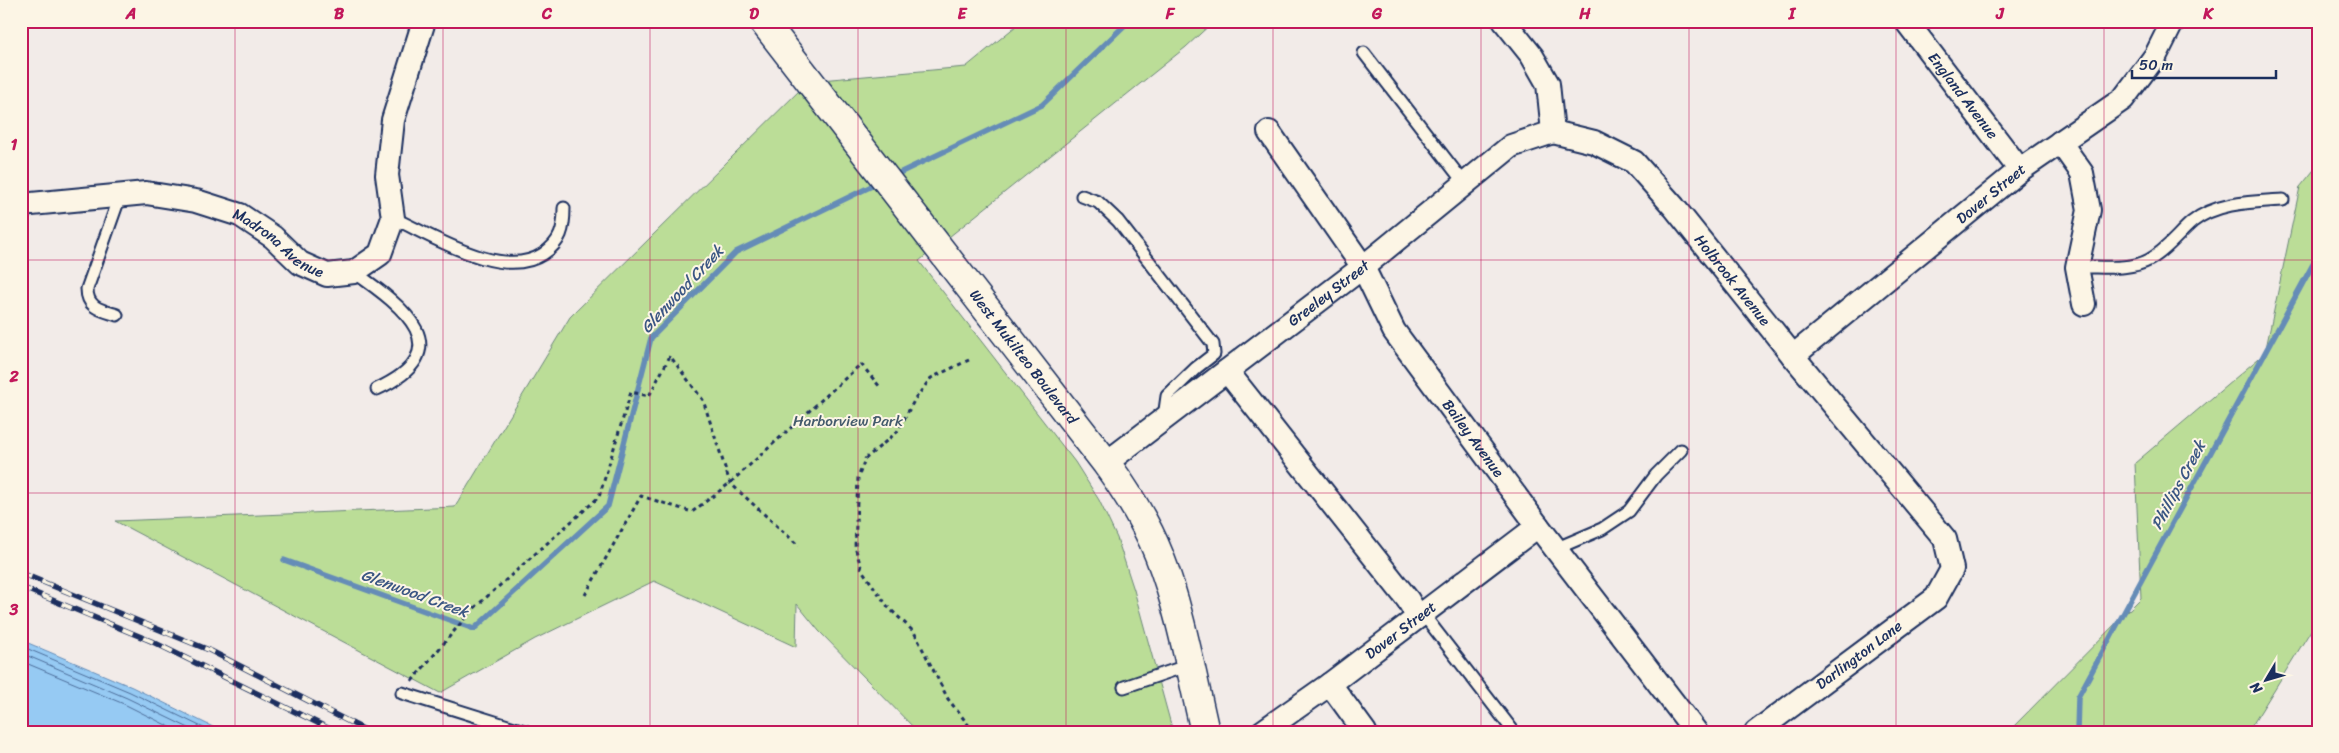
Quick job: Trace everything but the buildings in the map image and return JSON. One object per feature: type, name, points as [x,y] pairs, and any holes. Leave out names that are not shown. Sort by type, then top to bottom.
[{"type":"main road","name":"West Mukilteo Boulevard","points":[[763,21],[1106,463],[1147,527],[1160,556],[1206,732]]},
{"type":"street","name":"Madrona Avenue","points":[[21,205],[146,193],[186,199],[240,215],[273,237],[300,263],[327,275],[354,272],[380,254],[393,218],[387,175],[393,120],[424,21]]},
{"type":"street","points":[[1504,21],[1532,56],[1548,84],[1553,132]]},
{"type":"street","name":"England Avenue","points":[[1906,21],[2020,170]]},
{"type":"street","name":"Dover Street","points":[[1793,356],[2020,170],[2123,99],[2156,55],[2173,21]]},
{"type":"street","name":"Bailey Avenue","points":[[1269,132],[1363,267],[1394,331],[1555,549],[1696,732]]},
{"type":"street","name":"Greeley Street","points":[[1106,463],[1363,267],[1511,146],[1553,132]]},
{"type":"street","name":"Holbrook Avenue","points":[[1553,132],[1594,142],[1634,162],[1674,207],[1793,356],[1945,539],[1952,570]]},
{"type":"street","points":[[2060,142],[2082,173],[2090,210],[2077,267],[2084,304]]},
{"type":"street","points":[[1227,371],[1421,616]]},
{"type":"street","name":"Dover Street","points":[[1262,732],[1330,684],[1538,526]]},
{"type":"street","name":"Darlington Lane","points":[[1756,732],[1936,598],[1952,570]]},
{"type":"street","points":[[1330,684],[1365,732]]},
{"type":"lane","points":[[1364,53],[1465,184]]},
{"type":"lane","points":[[117,315],[93,307],[87,298],[87,289],[120,196]]},
{"type":"lane","points":[[1082,196],[1098,202],[1118,221],[1213,344],[1214,354],[1196,368],[1167,396],[1164,419]]},
{"type":"lane","points":[[2077,267],[2130,266],[2149,260],[2194,221],[2219,208],[2283,200]]},
{"type":"lane","points":[[393,218],[476,256],[512,263],[528,261],[553,247],[564,227],[564,208]]},
{"type":"lane","points":[[354,272],[393,302],[414,326],[421,342],[420,356],[412,366],[398,379],[377,389]]},
{"type":"lane","points":[[1555,549],[1602,529],[1629,511],[1656,475],[1681,450]]},
{"type":"lane","points":[[1421,616],[1514,732]]},
{"type":"lane","points":[[1124,687],[1189,665]]},
{"type":"lane","points":[[402,693],[527,732]]},
{"type":"path","points":[[402,693],[471,611],[599,497],[631,392],[649,396],[670,356],[703,400],[730,483],[799,546]]},
{"type":"path","points":[[969,360],[931,378],[915,399],[898,432],[865,459],[858,478],[855,547],[862,570],[888,607],[914,632],[948,699],[974,732]]},
{"type":"path","points":[[585,595],[641,496],[692,512],[730,483],[861,364],[880,386]]},
{"type":"green space","name":"Harborview Park","points":[[1022,21],[1214,21],[1186,47],[919,261],[1075,462],[1099,500],[1117,538],[1134,590],[1173,732],[918,732],[819,631],[797,604],[796,647],[654,581],[535,639],[440,693],[115,521],[455,507],[570,317],[809,81],[966,67]]},
{"type":"green space","points":[[2318,165],[2318,619],[2248,732],[2008,732],[2141,598],[2135,463],[2265,353],[2300,187]]},
{"type":"water","points":[[21,640],[132,687],[223,732],[21,732]]},
{"type":"waterway","name":"Glenwood Creek","points":[[893,176],[1042,105],[1129,21]]},
{"type":"waterway","name":"Glenwood Creek","points":[[284,560],[474,629],[608,506],[651,338],[736,252],[880,182]]},
{"type":"waterway","name":"Phillips Creek","points":[[2077,732],[2078,697],[2318,255]]},
{"type":"railway","points":[[21,573],[209,650],[369,732]]},
{"type":"railway","points":[[21,587],[151,641],[336,732]]}]
